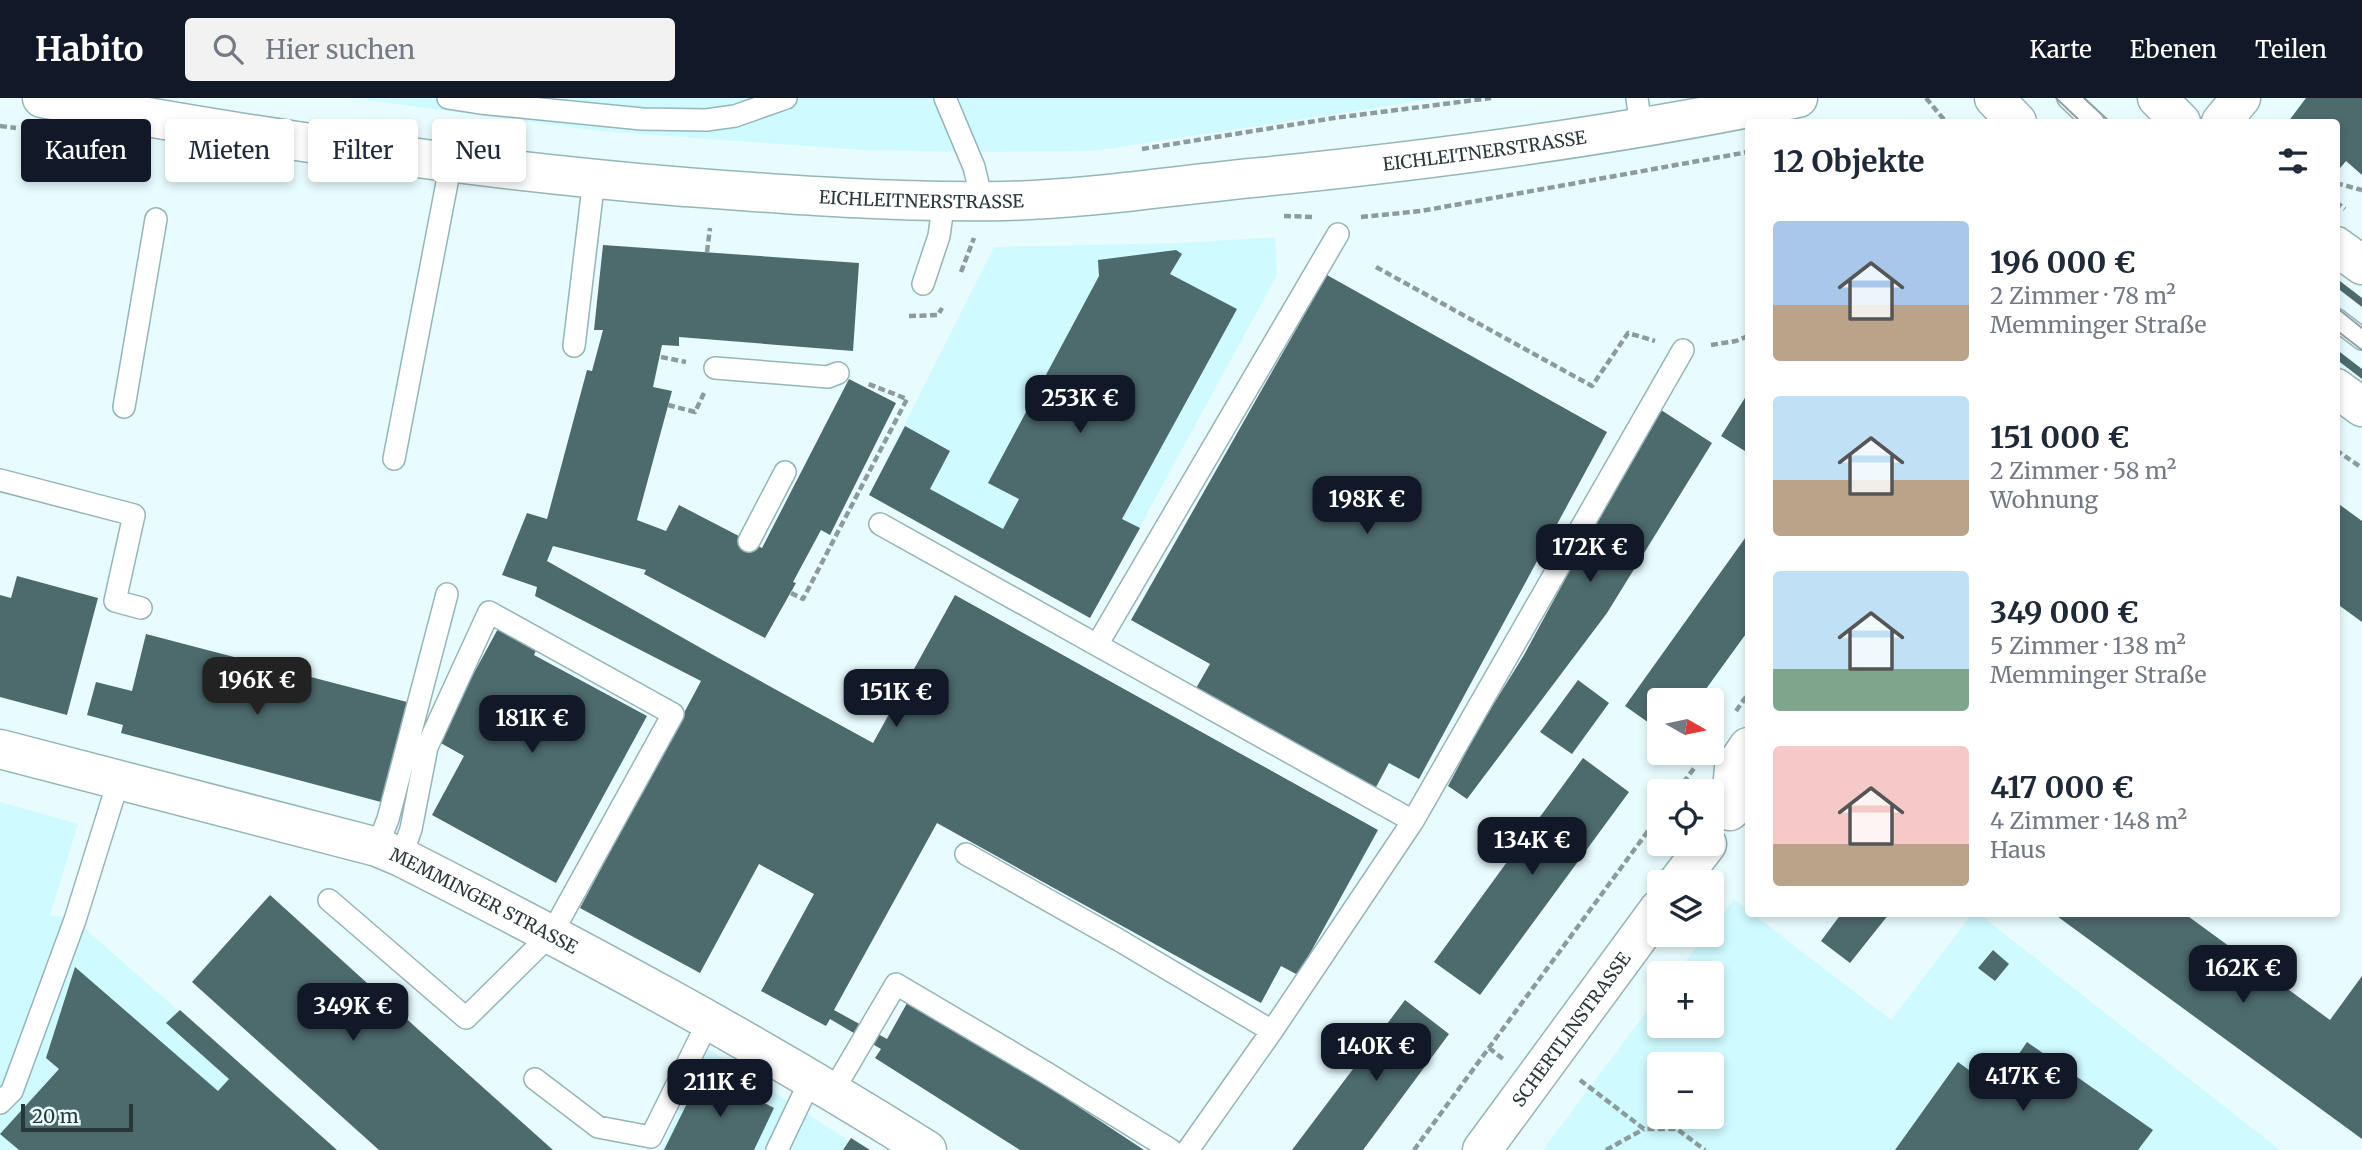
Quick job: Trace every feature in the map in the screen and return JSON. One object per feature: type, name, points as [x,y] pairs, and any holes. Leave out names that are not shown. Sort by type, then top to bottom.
[{"type":"main road","name":"EICHLEITNERSTRASSE","points":[[42,98],[145,117],[432,159]]},
{"type":"main road","name":"EICHLEITNERSTRASSE","points":[[526,171],[836,199],[982,200],[1082,197],[1358,168],[1639,112],[1798,98]]},
{"type":"main road","points":[[1994,98],[2014,119]]},
{"type":"main road","points":[[2157,98],[2178,119]]},
{"type":"main road","points":[[2224,119],[2241,98]]},
{"type":"main road","points":[[2340,249],[2362,265]]},
{"type":"main road","points":[[2340,391],[2362,407]]},
{"type":"main road","name":"MEMMINGER STRASSE","points":[[0,749],[389,852],[552,933],[822,1085],[927,1150]]},
{"type":"main road","points":[[1730,815],[1734,768],[1745,752]]},
{"type":"main road","name":"SCHERTLINSTRASSE","points":[[1482,1150],[1647,925]]},
{"type":"lane","points":[[448,98],[492,105],[642,119],[706,120],[735,116],[786,98]]},
{"type":"lane","points":[[945,98],[974,167],[982,200]]},
{"type":"lane","points":[[2068,98],[2089,119]]},
{"type":"lane","points":[[574,346],[594,179]]},
{"type":"lane","points":[[394,459],[447,182]]},
{"type":"lane","points":[[923,284],[939,236],[944,200]]},
{"type":"lane","points":[[124,407],[156,219]]},
{"type":"lane","points":[[1097,645],[1338,234]]},
{"type":"lane","points":[[2340,322],[2362,340]]},
{"type":"lane","points":[[1188,1150],[1272,1031],[1413,821],[1684,350]]},
{"type":"lane","points":[[715,369],[828,377],[838,373]]},
{"type":"lane","points":[[749,541],[785,472]]},
{"type":"lane","points":[[0,480],[134,515],[115,601],[141,608]]},
{"type":"lane","points":[[880,524],[1413,821]]},
{"type":"lane","points":[[389,852],[388,819],[447,594]]},
{"type":"lane","points":[[329,900],[466,1018],[552,933],[673,714],[489,612],[427,747],[411,829],[389,852]]},
{"type":"lane","points":[[4,1091],[75,920],[119,779]]},
{"type":"lane","points":[[966,854],[1272,1031]]},
{"type":"lane","points":[[777,1150],[896,984],[1171,1150]]},
{"type":"lane","points":[[536,1079],[598,1127],[650,1137],[708,1022]]},
{"type":"path","points":[[1134,150],[1335,118],[1491,98]]},
{"type":"path","points":[[1926,98],[1944,119]]},
{"type":"path","points":[[2340,184],[2362,190]]},
{"type":"path","points":[[707,252],[711,223]]},
{"type":"path","points":[[1376,267],[1592,386],[1628,333],[1684,350],[1745,337]]},
{"type":"path","points":[[661,356],[671,359]]},
{"type":"path","points":[[668,405],[695,412],[715,369]]},
{"type":"path","points":[[791,593],[803,599],[907,399],[838,373]]},
{"type":"path","points":[[2340,453],[2362,468]]},
{"type":"path","points":[[1686,779],[1697,765]]},
{"type":"path","points":[[1415,1150],[1647,832]]},
{"type":"path","points":[[1577,1077],[1644,1129]]},
{"type":"path","points":[[1606,1150],[1644,1129],[1677,1129],[1705,1150]]},
{"type":"shaded area","points":[[351,98],[1440,98],[1093,151],[862,150],[599,131],[526,121],[526,119]]},
{"type":"shaded area","points":[[1275,237],[1277,275],[1090,618],[869,495],[994,247],[1181,243]]},
{"type":"shaded area","points":[[0,802],[78,824],[50,915],[75,920],[337,1150],[0,1150]]},
{"type":"shaded area","points":[[1734,899],[1745,908],[1745,917],[1757,917],[1891,1020],[1970,917],[1983,917],[2280,1150],[1543,1150],[1647,1011],[1647,1038],[1724,1038],[1724,961],[1685,961],[1697,947],[1724,947],[1724,912]]},
{"type":"shaded area","points":[[708,1049],[863,1150],[661,1150]]},
{"type":"building","points":[[2306,98],[2362,98],[2362,175],[2346,161],[2340,168],[2340,119],[2290,119]]},
{"type":"building","points":[[603,245],[859,263],[853,351],[679,337],[679,346],[662,345],[653,387],[672,391],[637,520],[666,531],[679,505],[762,548],[849,379],[896,403],[830,535],[821,530],[793,582],[796,583],[765,638],[644,574],[646,570],[553,546],[547,561],[873,743],[955,595],[1378,830],[1298,975],[1281,966],[1261,1003],[937,823],[834,1010],[887,1039],[911,996],[1144,1150],[1020,1150],[875,1058],[881,1049],[830,1019],[826,1026],[761,991],[814,894],[759,864],[700,973],[580,908],[701,681],[535,596],[537,587],[502,575],[527,513],[547,519],[587,370],[592,371],[603,330],[594,330]]},
{"type":"building","points":[[1176,250],[1182,254],[1170,274],[1237,309],[1122,519],[1140,528],[1090,618],[869,495],[905,426],[950,451],[930,489],[1003,529],[1019,499],[988,483],[1099,276],[1098,260]]},
{"type":"building","points":[[1327,275],[1607,432],[1419,779],[1389,763],[1375,789],[1195,690],[1210,664],[1131,620]]},
{"type":"building","points":[[2340,281],[2362,298],[2362,307],[2340,290]]},
{"type":"building","points":[[2340,352],[2362,369],[2362,379],[2340,362]]},
{"type":"building","points":[[1745,398],[1745,451],[1721,436]]},
{"type":"building","points":[[1658,408],[1712,443],[1607,613],[1467,799],[1448,786],[1480,726],[1524,655]]},
{"type":"building","points":[[2340,505],[2362,521],[2362,622],[2340,606]]},
{"type":"building","points":[[1745,538],[1745,635],[1707,688],[1647,688],[1647,722],[1625,706]]},
{"type":"building","points":[[17,576],[98,598],[67,715],[0,697],[0,595],[11,598]]},
{"type":"building","points":[[500,625],[538,646],[534,655],[647,716],[556,883],[432,815],[464,756],[437,741]]},
{"type":"building","points":[[146,634],[407,702],[381,802],[121,733],[123,725],[87,715],[96,682],[132,691]]},
{"type":"building","points":[[1578,680],[1609,703],[1572,754],[1540,732]]},
{"type":"building","points":[[1583,758],[1629,792],[1480,995],[1434,962]]},
{"type":"building","points":[[270,895],[553,1150],[379,1150],[192,982]]},
{"type":"building","points":[[1839,917],[1887,917],[1850,963],[1821,941]]},
{"type":"building","points":[[2058,917],[2189,917],[2330,1020],[2362,976],[2362,1139]]},
{"type":"building","points":[[1993,950],[2009,964],[1995,981],[1978,968]]},
{"type":"building","points":[[75,967],[218,1091],[229,1079],[166,1023],[180,1010],[337,1150],[19,1150],[0,1134],[59,1069],[46,1058]]},
{"type":"building","points":[[1405,1000],[1449,1034],[1363,1150],[1292,1150]]},
{"type":"building","points":[[2027,1042],[2153,1130],[2138,1150],[1895,1150],[1958,1062],[1995,1089]]},
{"type":"building","points":[[703,1071],[774,1108],[754,1150],[664,1150]]},
{"type":"building","points":[[851,1138],[870,1150],[843,1150]]},
{"type":"tram line","points":[[2056,98],[2078,119]]},
{"type":"tram line","points":[[2084,98],[2107,119]]},
{"type":"tram line","points":[[2340,310],[2362,328]]},
{"type":"tram line","points":[[2340,333],[2362,350]]}]
